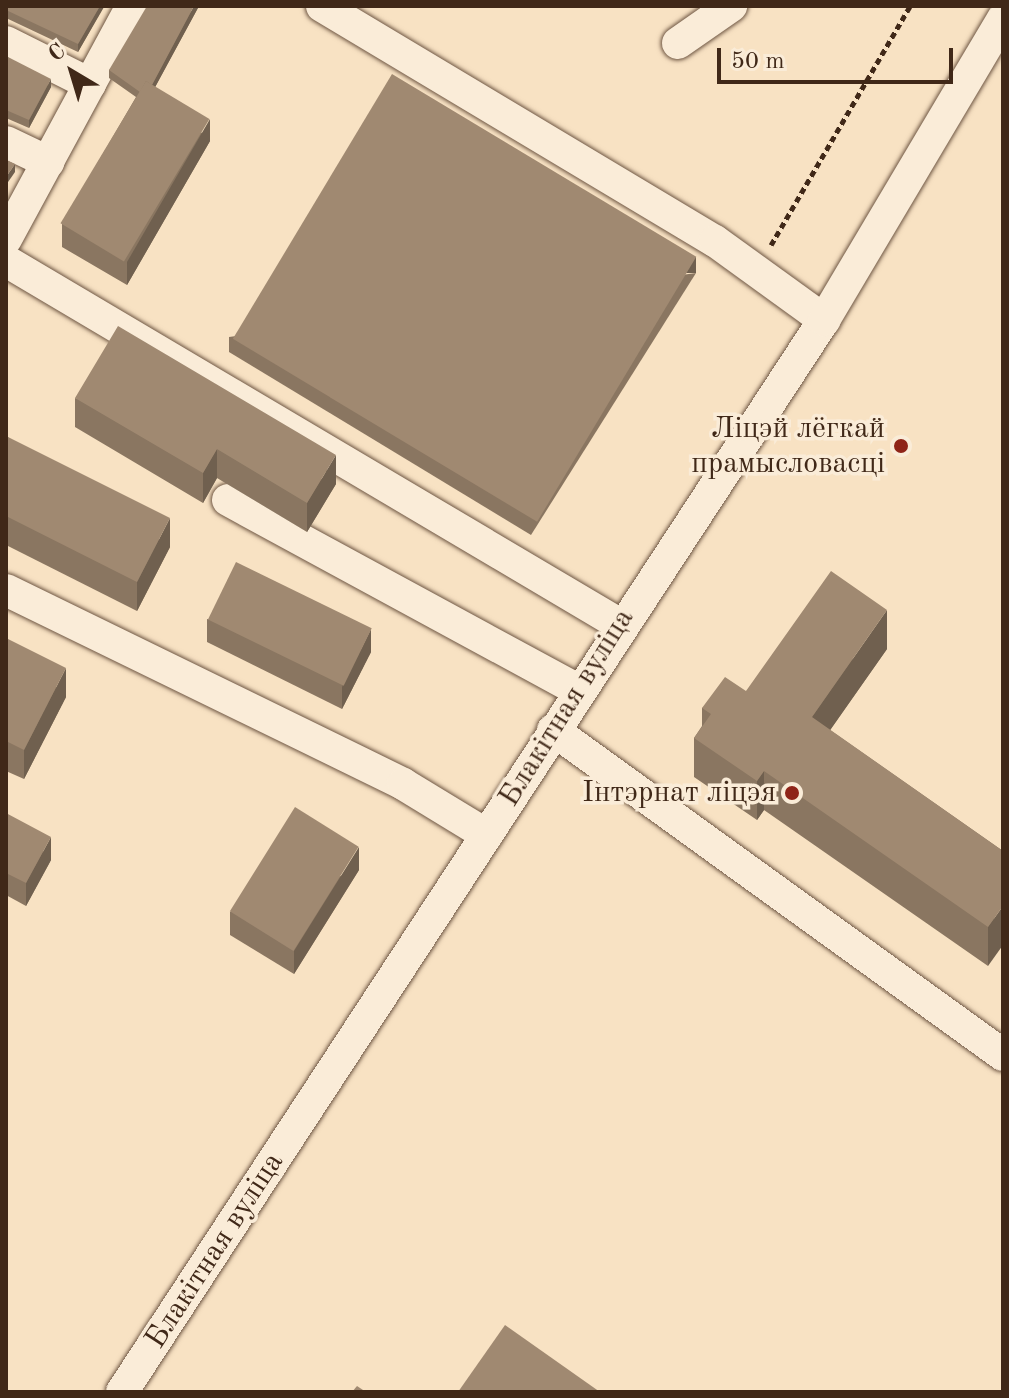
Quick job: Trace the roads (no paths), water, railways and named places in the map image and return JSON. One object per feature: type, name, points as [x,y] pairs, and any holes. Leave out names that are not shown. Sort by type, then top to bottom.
[{"type":"street","points":[[6,239],[132,6]]},
{"type":"street","points":[[322,6],[678,218],[824,320]]},
{"type":"street","points":[[678,43],[731,6]]},
{"type":"street","name":"Блакітная вуліца","points":[[122,1392],[487,835],[619,624],[824,320],[1003,18]]},
{"type":"street","points":[[6,42],[90,84]]},
{"type":"street","points":[[6,142],[48,162]]},
{"type":"street","points":[[6,261],[619,624]]},
{"type":"street","points":[[228,500],[578,690]]},
{"type":"street","points":[[6,590],[403,784],[487,835]]},
{"type":"street","points":[[553,730],[1003,1055]]},
{"type":"place","name":"Ліцэй лёгкай прамысловасці","points":[[901,446]]},
{"type":"place","name":"Інтэрнат ліцэя","points":[[792,793]]}]
